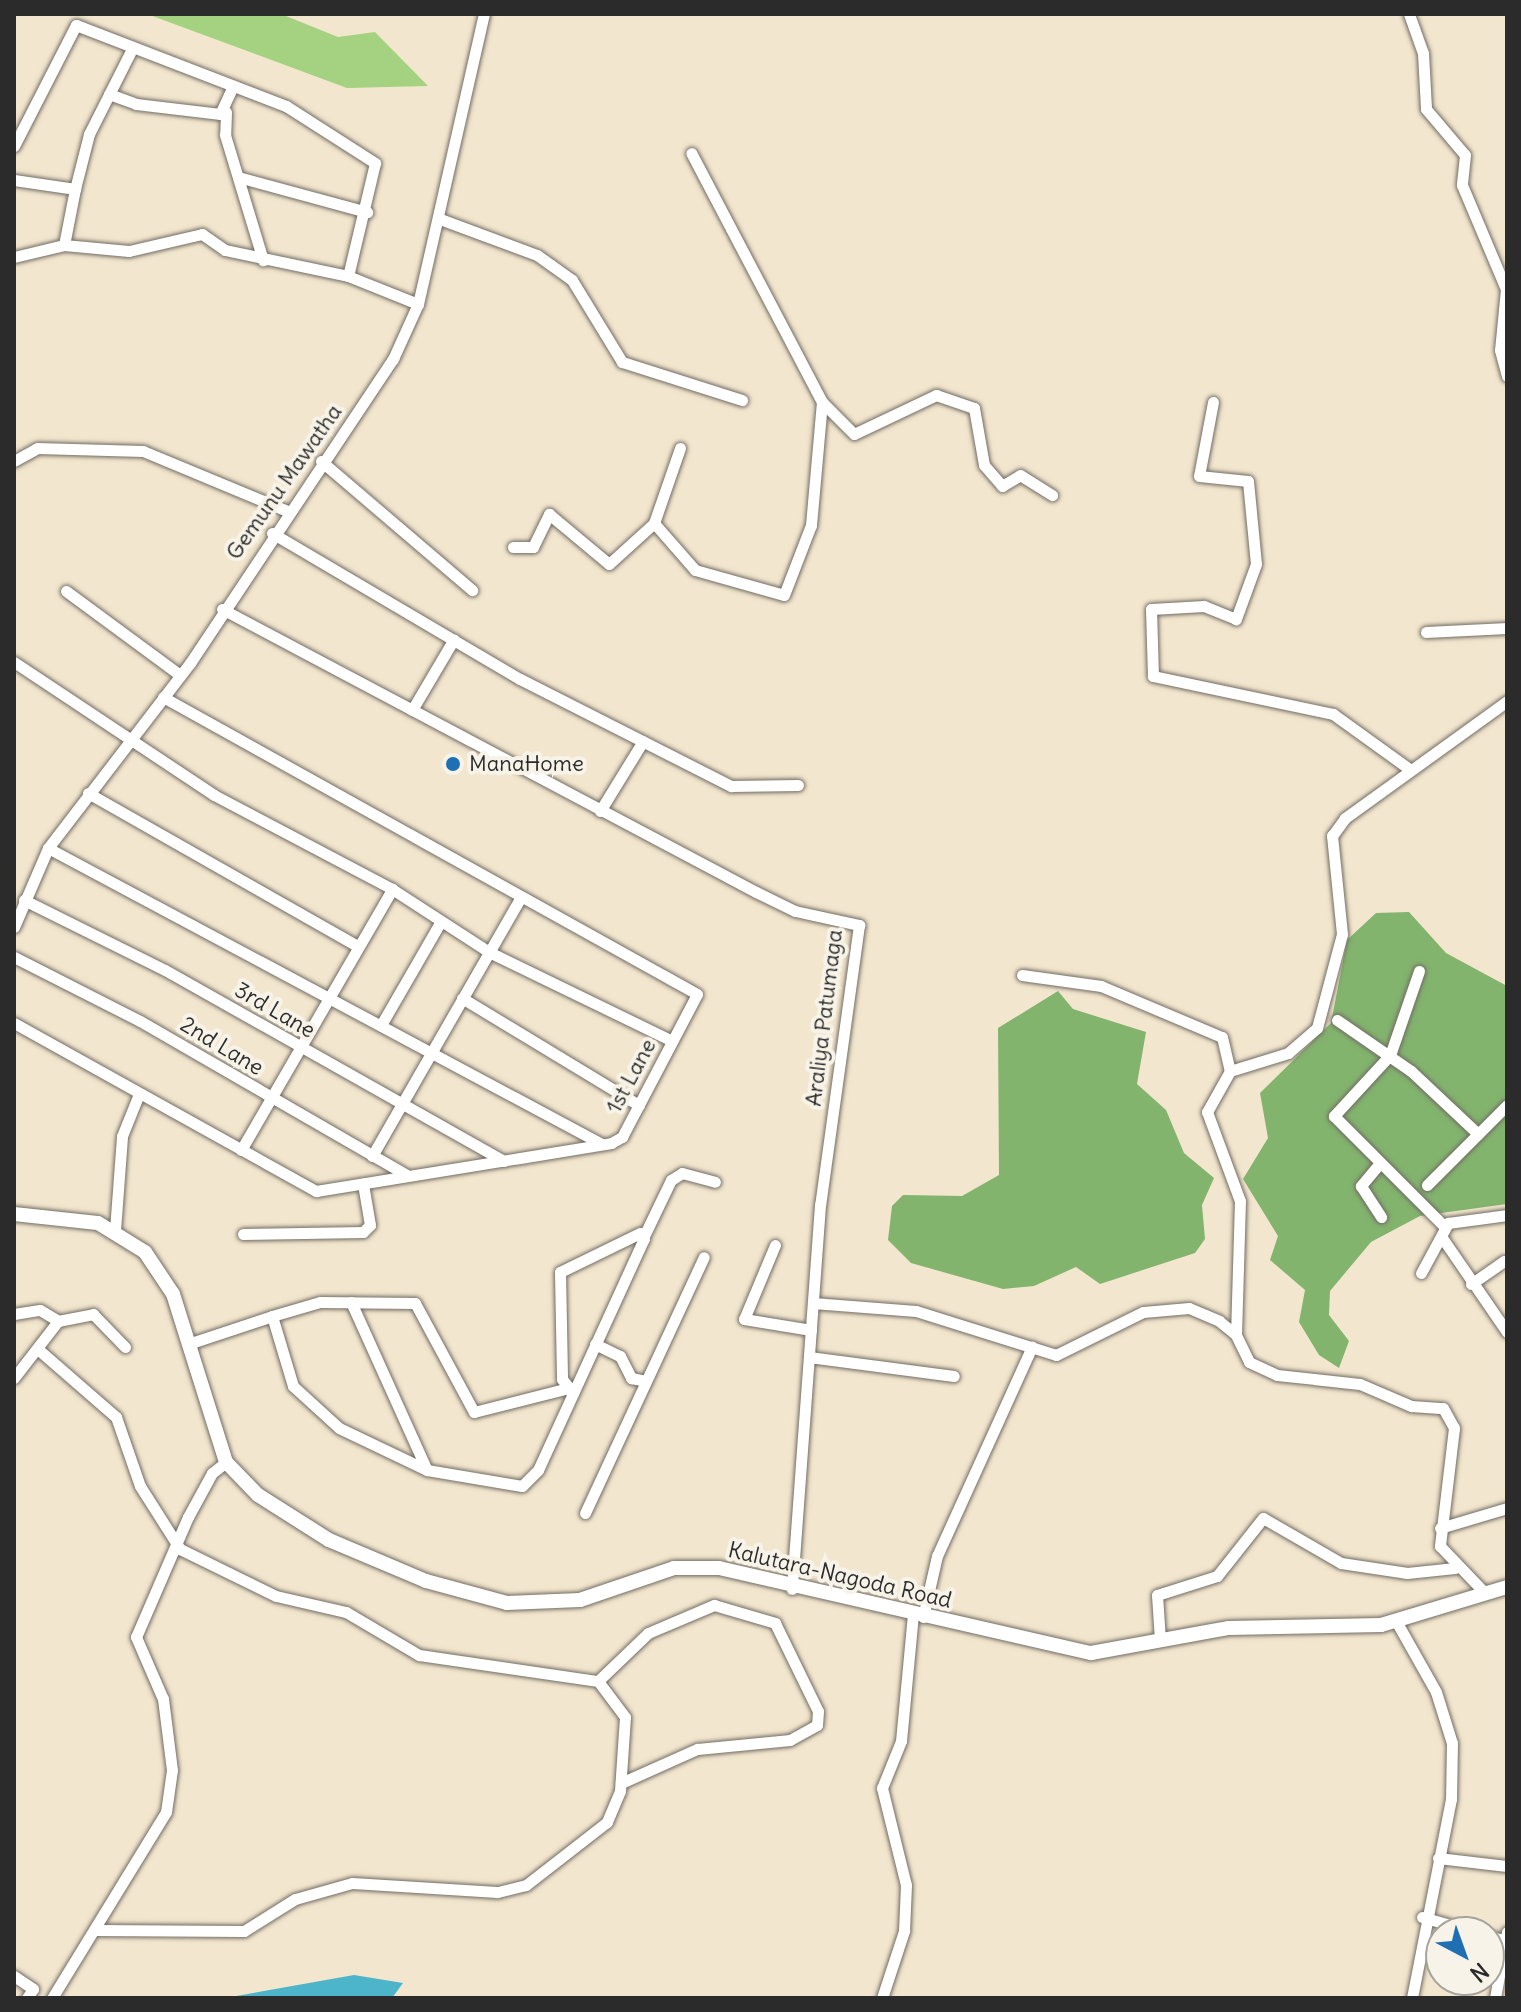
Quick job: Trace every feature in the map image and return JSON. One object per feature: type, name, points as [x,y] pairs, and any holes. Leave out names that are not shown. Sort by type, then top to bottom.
[{"type":"main road","name":"Kalutara-Nagoda Road","points":[[14,1214],[115,1230],[145,1252],[173,1294],[226,1462],[258,1495],[329,1540],[426,1581],[507,1603],[580,1600],[622,1580],[693,1566],[1064,1652],[1302,1622],[1396,1621],[1483,1591],[1507,1587]]},
{"type":"street","name":"Gemunu Mawatha","points":[[14,927],[48,848],[180,675],[272,533],[393,359],[418,304],[440,219],[484,14]]},
{"type":"street","points":[[1409,14],[1423,53],[1426,109],[1465,155],[1462,185],[1506,289],[1500,350],[1507,376]]},
{"type":"street","points":[[14,146],[76,25],[233,86],[338,133],[375,163],[367,212],[348,276]]},
{"type":"street","points":[[64,245],[75,189],[109,94],[132,49]]},
{"type":"street","points":[[233,86],[226,112],[225,135],[263,260]]},
{"type":"street","points":[[109,94],[136,104],[226,112]]},
{"type":"street","points":[[691,153],[822,402],[854,434],[936,395],[974,408],[984,465],[1002,486],[1020,475],[1052,495]]},
{"type":"street","points":[[238,177],[367,212]]},
{"type":"street","points":[[14,180],[75,189]]},
{"type":"street","points":[[440,219],[537,255],[572,280],[622,362],[742,400]]},
{"type":"street","points":[[14,257],[64,245],[129,251],[202,234],[225,250],[348,276],[418,304]]},
{"type":"street","points":[[654,523],[695,570],[784,595],[811,525],[822,402]]},
{"type":"street","points":[[1213,402],[1199,476],[1248,481],[1256,564],[1236,619],[1204,606],[1151,609],[1153,676],[1333,714],[1408,768]]},
{"type":"street","points":[[14,461],[37,448],[143,451],[287,511]]},
{"type":"street","points":[[513,547],[533,547],[549,514],[609,564],[654,523],[680,448]]},
{"type":"street","points":[[321,461],[472,590]]},
{"type":"street","points":[[272,533],[454,639],[731,786],[798,785]]},
{"type":"street","points":[[66,591],[180,675]]},
{"type":"street","name":"Araliya Patumaga","points":[[222,609],[600,811],[795,911],[859,925],[813,1303],[792,1589]]},
{"type":"street","points":[[1426,632],[1507,628]]},
{"type":"street","points":[[412,710],[454,639]]},
{"type":"street","points":[[14,662],[126,743],[392,889],[489,952],[672,1041]]},
{"type":"street","name":"1st Lane","points":[[14,1023],[316,1191],[602,1144],[622,1137],[697,994],[163,697]]},
{"type":"street","points":[[1230,1071],[1288,1053],[1317,1028],[1342,934],[1332,836],[1408,768],[1507,701]]},
{"type":"street","points":[[600,811],[643,741]]},
{"type":"street","points":[[88,793],[357,946]]},
{"type":"street","points":[[48,848],[602,1144]]},
{"type":"street","points":[[241,1150],[392,889]]},
{"type":"street","points":[[372,1156],[521,897]]},
{"type":"street","name":"3rd Lane","points":[[24,900],[404,1101],[504,1161]]},
{"type":"street","points":[[381,1025],[440,923]]},
{"type":"street","name":"2nd Lane","points":[[14,957],[407,1175]]},
{"type":"street","points":[[1419,971],[1390,1055],[1334,1111],[1443,1232],[1471,1284],[1507,1332]]},
{"type":"street","points":[[1022,975],[1101,986],[1222,1037],[1230,1071],[1207,1112],[1240,1201],[1236,1335],[1249,1362],[1277,1375],[1360,1384],[1411,1406],[1448,1411],[1454,1437],[1440,1528],[1443,1557],[1483,1591]]},
{"type":"street","points":[[462,998],[639,1105]]},
{"type":"street","points":[[1337,1020],[1390,1055],[1478,1134]]},
{"type":"street","points":[[115,1230],[122,1136],[139,1094]]},
{"type":"street","points":[[1427,1185],[1507,1105]]},
{"type":"street","points":[[1380,1163],[1361,1186],[1381,1217]]},
{"type":"street","points":[[272,1316],[288,1379],[308,1402],[363,1442],[427,1470],[530,1484],[569,1391],[595,1344],[671,1180],[682,1173],[715,1182]]},
{"type":"street","points":[[243,1234],[363,1232],[370,1225],[363,1184]]},
{"type":"street","points":[[1421,1273],[1443,1232],[1507,1215]]},
{"type":"street","points":[[569,1391],[560,1272],[634,1233],[644,1236]]},
{"type":"street","points":[[775,1245],[744,1319],[811,1330]]},
{"type":"street","points":[[585,1513],[704,1257]]},
{"type":"street","points":[[1471,1284],[1504,1261]]},
{"type":"street","points":[[188,1344],[320,1302],[415,1303],[474,1412],[569,1391]]},
{"type":"street","points":[[351,1302],[427,1470]]},
{"type":"street","points":[[813,1303],[916,1311],[1056,1355],[1143,1312],[1176,1307],[1236,1335]]},
{"type":"street","points":[[14,1314],[40,1310],[58,1321],[93,1314],[125,1347]]},
{"type":"street","points":[[14,1378],[40,1351],[58,1321]]},
{"type":"street","points":[[595,1344],[620,1356],[631,1378],[646,1381]]},
{"type":"street","points":[[882,1998],[904,1931],[906,1885],[882,1788],[901,1741],[918,1616],[937,1556],[1032,1347]]},
{"type":"street","points":[[40,1351],[116,1417],[140,1486],[180,1549],[276,1596],[346,1612],[419,1655],[598,1681],[625,1717],[621,1783],[607,1822],[526,1885],[497,1892],[352,1883],[295,1899],[244,1931],[95,1930]]},
{"type":"street","points":[[809,1357],[954,1376]]},
{"type":"street","points":[[52,1998],[166,1812],[172,1770],[163,1699],[136,1637],[141,1615],[180,1549],[188,1517],[212,1473],[226,1462]]},
{"type":"street","points":[[1440,1528],[1507,1508]]},
{"type":"street","points":[[1160,1640],[1157,1595],[1217,1576],[1263,1518],[1341,1563],[1407,1573],[1455,1568]]},
{"type":"street","points":[[598,1681],[648,1633],[714,1605],[775,1623],[818,1711],[817,1725],[790,1740],[697,1749],[621,1783]]},
{"type":"street","points":[[1396,1621],[1436,1692],[1452,1743],[1451,1799],[1422,1917],[1412,1998]]},
{"type":"street","points":[[1438,1858],[1507,1866]]},
{"type":"street","points":[[1495,1998],[1507,1938]]},
{"type":"street","points":[[14,1976],[33,1989],[27,1998]]},
{"type":"green space","points":[[147,14],[281,14],[338,37],[375,32],[428,86],[347,88]]},
{"type":"green space","points":[[1409,912],[1446,953],[1507,986],[1507,1204],[1420,1216],[1371,1242],[1330,1291],[1329,1315],[1349,1341],[1339,1368],[1319,1355],[1299,1322],[1305,1290],[1270,1260],[1278,1236],[1243,1179],[1268,1138],[1260,1093],[1331,1023],[1347,940],[1376,913]]},
{"type":"green space","points":[[1058,991],[1073,1009],[1146,1032],[1137,1084],[1166,1110],[1184,1153],[1214,1178],[1202,1205],[1205,1239],[1195,1253],[1100,1284],[1076,1267],[1034,1286],[1003,1289],[911,1263],[888,1240],[892,1206],[903,1195],[962,1196],[999,1175],[998,1028]]},
{"type":"water","points":[[354,1975],[403,1983],[392,1998],[225,1998]]},
{"type":"place","name":"ManaHome","points":[[453,764]]}]
